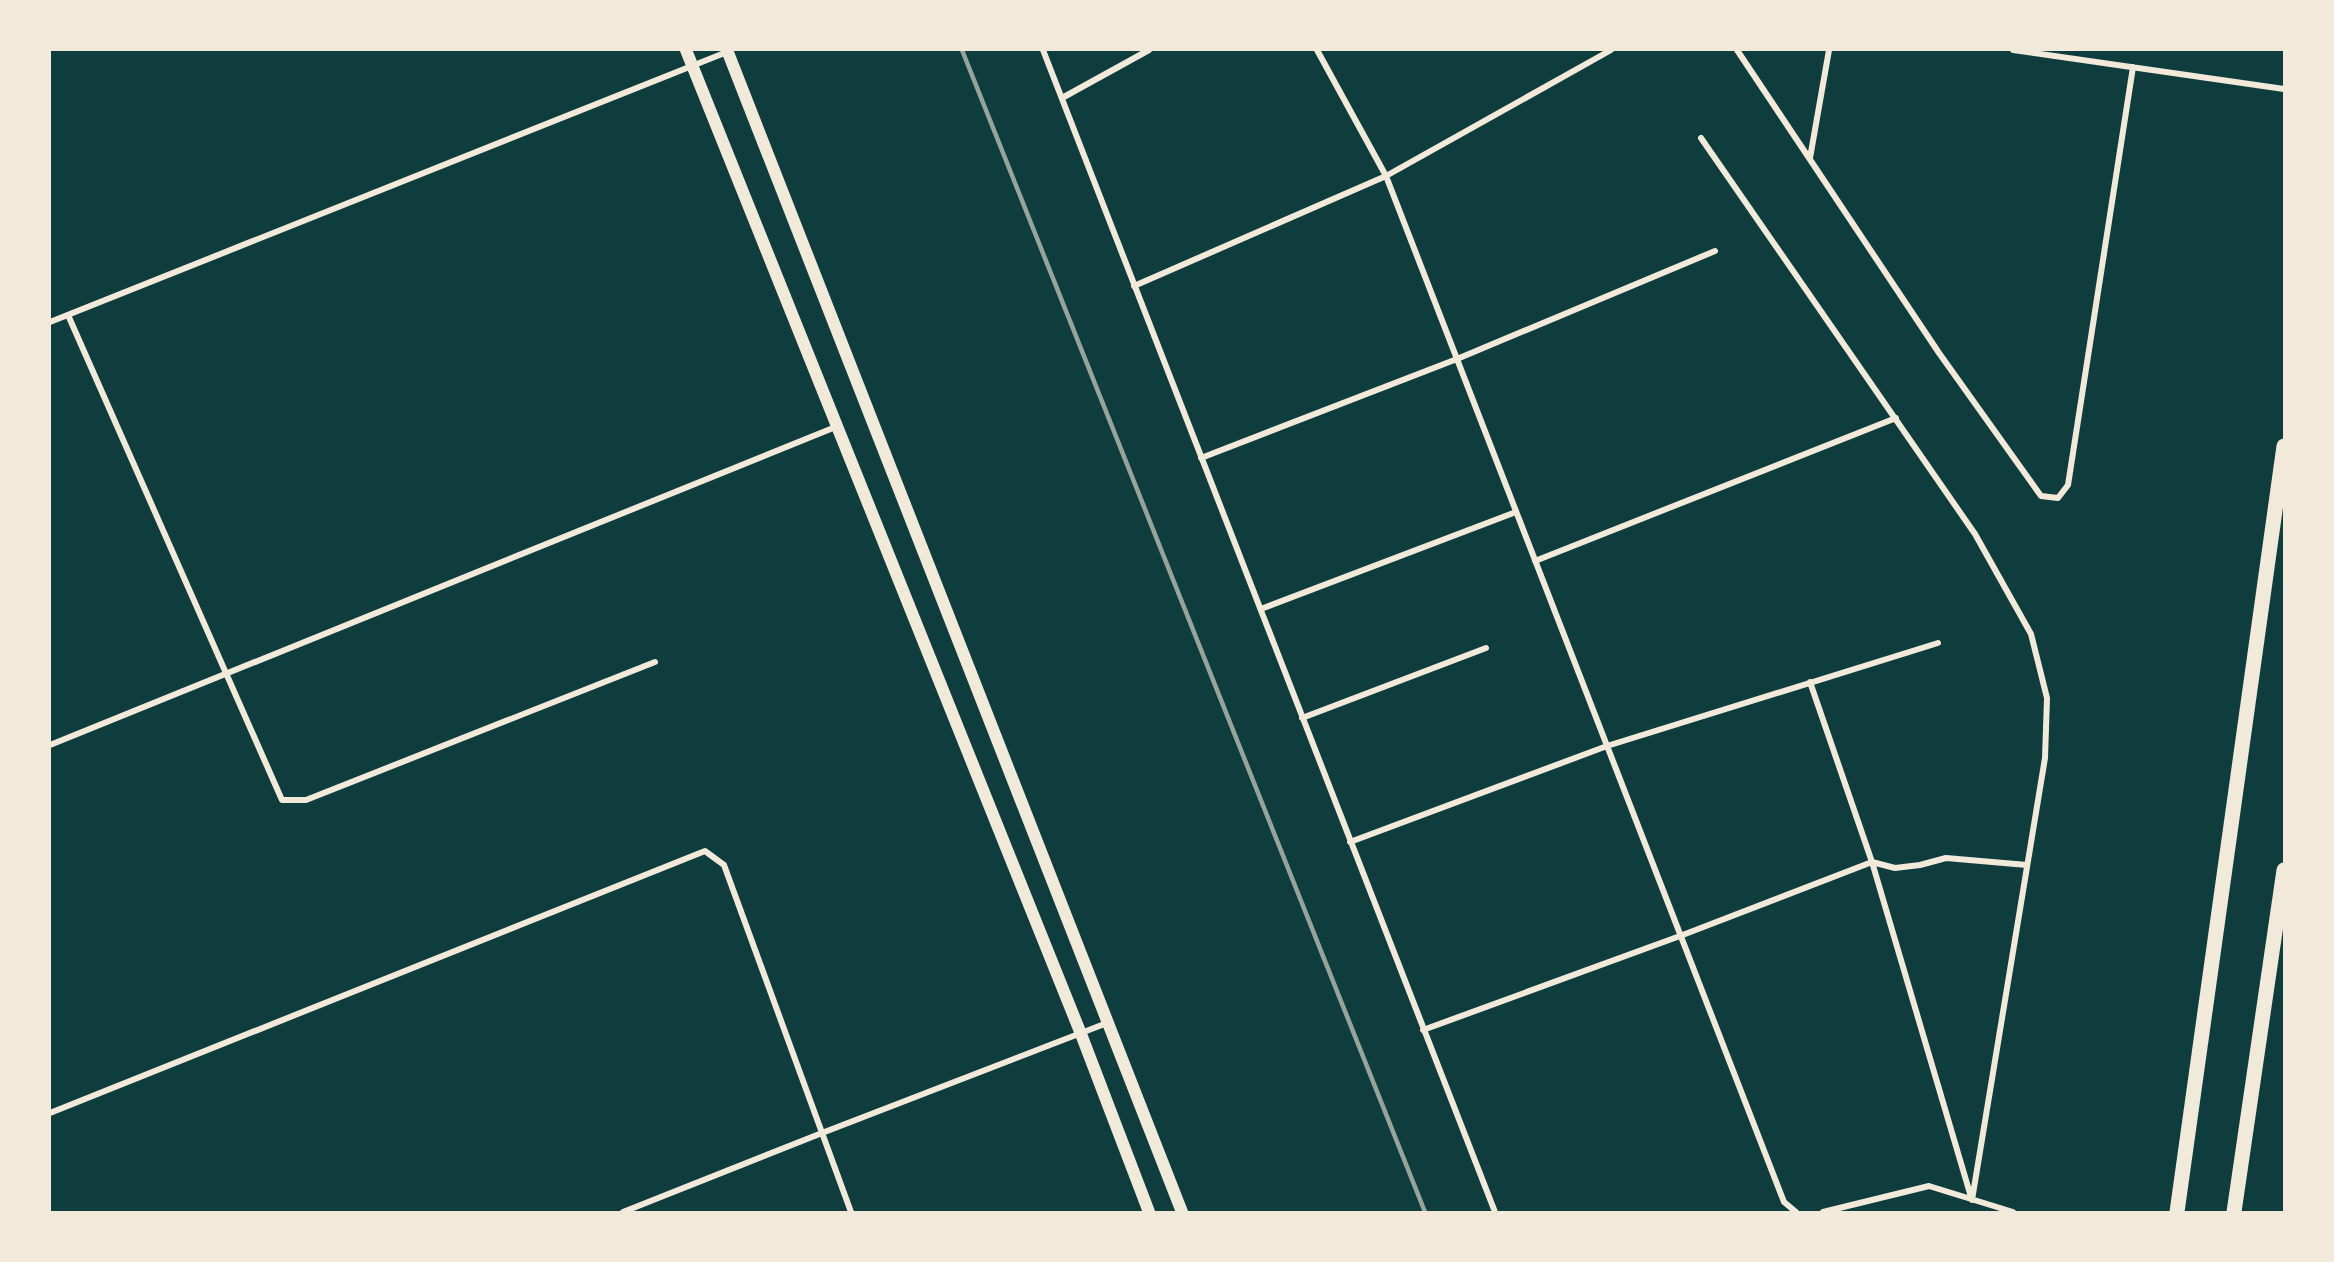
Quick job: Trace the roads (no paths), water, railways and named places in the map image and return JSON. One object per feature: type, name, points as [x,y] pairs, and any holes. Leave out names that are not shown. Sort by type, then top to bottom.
[{"type":"main road","points":[[686,50],[1082,1034],[1149,1212]]},
{"type":"main road","points":[[727,51],[1182,1212]]},
{"type":"main road","points":[[2177,1212],[2284,446]]},
{"type":"main road","points":[[2234,1212],[2284,870]]},
{"type":"street","points":[[1043,50],[1495,1212]]},
{"type":"street","points":[[1062,98],[1149,50]]},
{"type":"street","points":[[1317,50],[1386,176],[1784,1202],[1796,1212]]},
{"type":"street","points":[[1134,286],[1386,176],[1611,50]]},
{"type":"street","points":[[1737,50],[1939,353],[2041,496],[2058,498],[2068,485],[2133,67]]},
{"type":"street","points":[[1810,159],[1829,50]]},
{"type":"street","points":[[2013,50],[2284,89]]},
{"type":"street","points":[[50,322],[727,51]]},
{"type":"street","points":[[1701,138],[1975,534],[2031,634],[2047,698],[2045,758],[1972,1200]]},
{"type":"street","points":[[1201,458],[1457,359],[1715,251]]},
{"type":"street","points":[[68,315],[282,800],[306,800],[656,662]]},
{"type":"street","points":[[1535,561],[1896,418]]},
{"type":"street","points":[[50,745],[838,426]]},
{"type":"street","points":[[1261,609],[1516,512]]},
{"type":"street","points":[[1350,842],[1607,746],[1938,644]]},
{"type":"street","points":[[1302,718],[1486,648]]},
{"type":"street","points":[[1810,682],[1872,862],[1972,1200]]},
{"type":"street","points":[[50,1113],[705,851],[724,865],[851,1212]]},
{"type":"street","points":[[1423,1030],[1680,936],[1872,862],[1895,868],[1920,866],[1946,858],[2027,865]]},
{"type":"street","points":[[623,1212],[1107,1023]]},
{"type":"street","points":[[1822,1212],[1929,1186],[2013,1212]]},
{"type":"railway","points":[[962,50],[1425,1212]]}]
